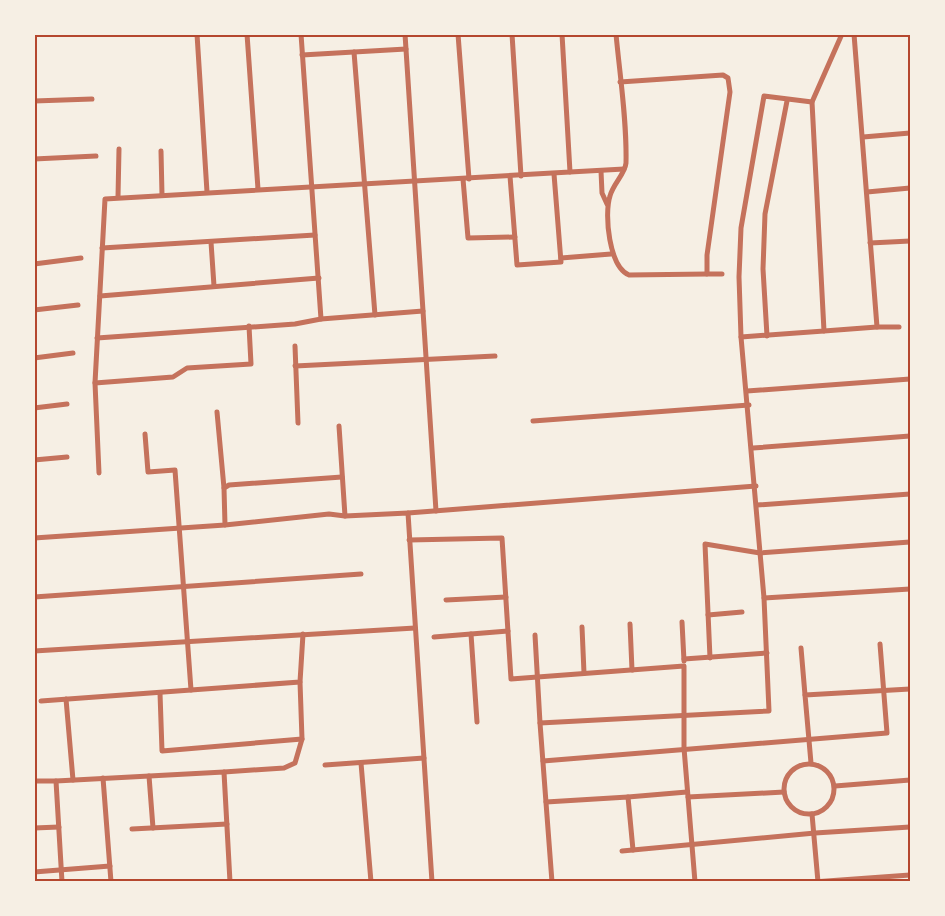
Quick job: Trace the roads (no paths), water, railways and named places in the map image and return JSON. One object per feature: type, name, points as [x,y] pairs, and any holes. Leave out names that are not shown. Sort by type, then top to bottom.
[{"type":"street","points":[[197,34],[207,192]]},
{"type":"street","points":[[248,34],[258,189]]},
{"type":"street","points":[[301,34],[321,319]]},
{"type":"street","points":[[405,34],[417,183],[436,511]]},
{"type":"street","points":[[458,34],[468,238],[515,237]]},
{"type":"street","points":[[512,34],[521,176]]},
{"type":"street","points":[[562,34],[570,172]]},
{"type":"street","points":[[616,34],[624,169],[612,189],[608,205],[611,254],[620,270],[629,275],[722,274]]},
{"type":"street","points":[[824,331],[812,102],[842,34]]},
{"type":"street","points":[[854,34],[877,327]]},
{"type":"street","points":[[302,55],[406,49]]},
{"type":"street","points":[[354,52],[375,315]]},
{"type":"street","points":[[620,82],[723,75],[728,78],[730,92],[710,226],[707,274]]},
{"type":"street","points":[[540,723],[769,711],[756,486],[741,337],[739,277],[741,228],[764,96],[787,101],[812,102]]},
{"type":"street","points":[[34,101],[92,99]]},
{"type":"street","points":[[767,336],[763,269],[765,214],[787,101]]},
{"type":"street","points":[[863,136],[910,133]]},
{"type":"street","points":[[118,198],[119,149]]},
{"type":"street","points":[[161,150],[162,195]]},
{"type":"street","points":[[34,159],[96,156]]},
{"type":"street","points":[[99,473],[95,383],[105,199],[312,186],[417,183],[624,169]]},
{"type":"street","points":[[601,171],[602,194],[608,205]]},
{"type":"street","points":[[510,176],[518,265],[561,262],[554,174]]},
{"type":"street","points":[[867,192],[910,188]]},
{"type":"street","points":[[102,248],[315,235]]},
{"type":"street","points":[[870,243],[910,241]]},
{"type":"street","points":[[212,242],[214,286]]},
{"type":"street","points":[[561,258],[611,254]]},
{"type":"street","points":[[34,264],[81,258]]},
{"type":"street","points":[[100,296],[319,278]]},
{"type":"street","points":[[34,310],[78,305]]},
{"type":"street","points":[[97,338],[295,324],[321,319],[423,311]]},
{"type":"street","points":[[95,383],[173,377],[185,372],[187,368],[251,364],[249,326]]},
{"type":"street","points":[[741,337],[898,327]]},
{"type":"street","points":[[295,346],[298,423]]},
{"type":"street","points":[[34,358],[73,353]]},
{"type":"street","points":[[295,366],[495,356]]},
{"type":"street","points":[[747,391],[910,379]]},
{"type":"street","points":[[34,408],[67,404]]},
{"type":"street","points":[[533,421],[749,405]]},
{"type":"street","points":[[217,412],[225,525]]},
{"type":"street","points":[[339,426],[345,516]]},
{"type":"street","points":[[145,434],[148,472],[176,470],[191,690]]},
{"type":"street","points":[[753,448],[910,436]]},
{"type":"street","points":[[34,460],[68,457]]},
{"type":"street","points":[[224,488],[229,485],[342,477]]},
{"type":"street","points":[[34,538],[225,525],[328,514],[345,516],[408,513],[756,486]]},
{"type":"street","points":[[757,505],[910,494]]},
{"type":"street","points":[[408,513],[432,882]]},
{"type":"street","points":[[409,540],[502,538],[511,679],[632,670],[710,658],[767,653]]},
{"type":"street","points":[[710,658],[705,544],[760,553],[910,542]]},
{"type":"street","points":[[34,597],[361,574]]},
{"type":"street","points":[[764,598],[910,589]]},
{"type":"street","points":[[446,600],[506,597]]},
{"type":"street","points":[[708,615],[742,612]]},
{"type":"street","points":[[682,622],[686,715],[684,748],[695,882]]},
{"type":"street","points":[[630,624],[632,670]]},
{"type":"street","points":[[582,627],[584,673]]},
{"type":"street","points":[[34,651],[415,628]]},
{"type":"street","points":[[434,637],[508,631]]},
{"type":"street","points":[[34,782],[284,768],[295,763],[302,739],[300,682],[303,634]]},
{"type":"street","points":[[471,634],[477,722]]},
{"type":"street","points":[[535,635],[552,882]]},
{"type":"street","points":[[543,761],[887,733],[880,644]]},
{"type":"street","points":[[801,648],[811,763]]},
{"type":"street","points":[[41,701],[300,682]]},
{"type":"street","points":[[805,695],[910,689]]},
{"type":"street","points":[[160,693],[162,751],[302,739]]},
{"type":"street","points":[[66,699],[73,780]]},
{"type":"street","points":[[325,765],[424,758]]},
{"type":"street","points":[[361,763],[371,882]]},
{"type":"street","points":[[811,763],[829,773],[835,786],[827,808],[812,814],[797,811],[786,800],[784,792],[788,775],[794,768],[811,763]]},
{"type":"street","points":[[224,772],[230,882]]},
{"type":"street","points":[[149,776],[153,828]]},
{"type":"street","points":[[103,778],[111,882]]},
{"type":"street","points":[[835,786],[910,780]]},
{"type":"street","points":[[56,781],[62,882]]},
{"type":"street","points":[[546,802],[784,792]]},
{"type":"street","points":[[628,797],[633,850]]},
{"type":"street","points":[[812,814],[818,881]]},
{"type":"street","points":[[132,829],[227,824]]},
{"type":"street","points":[[34,828],[59,827]]},
{"type":"street","points":[[622,851],[815,833],[910,827]]},
{"type":"street","points":[[34,872],[110,866]]},
{"type":"street","points":[[813,882],[910,875]]}]
